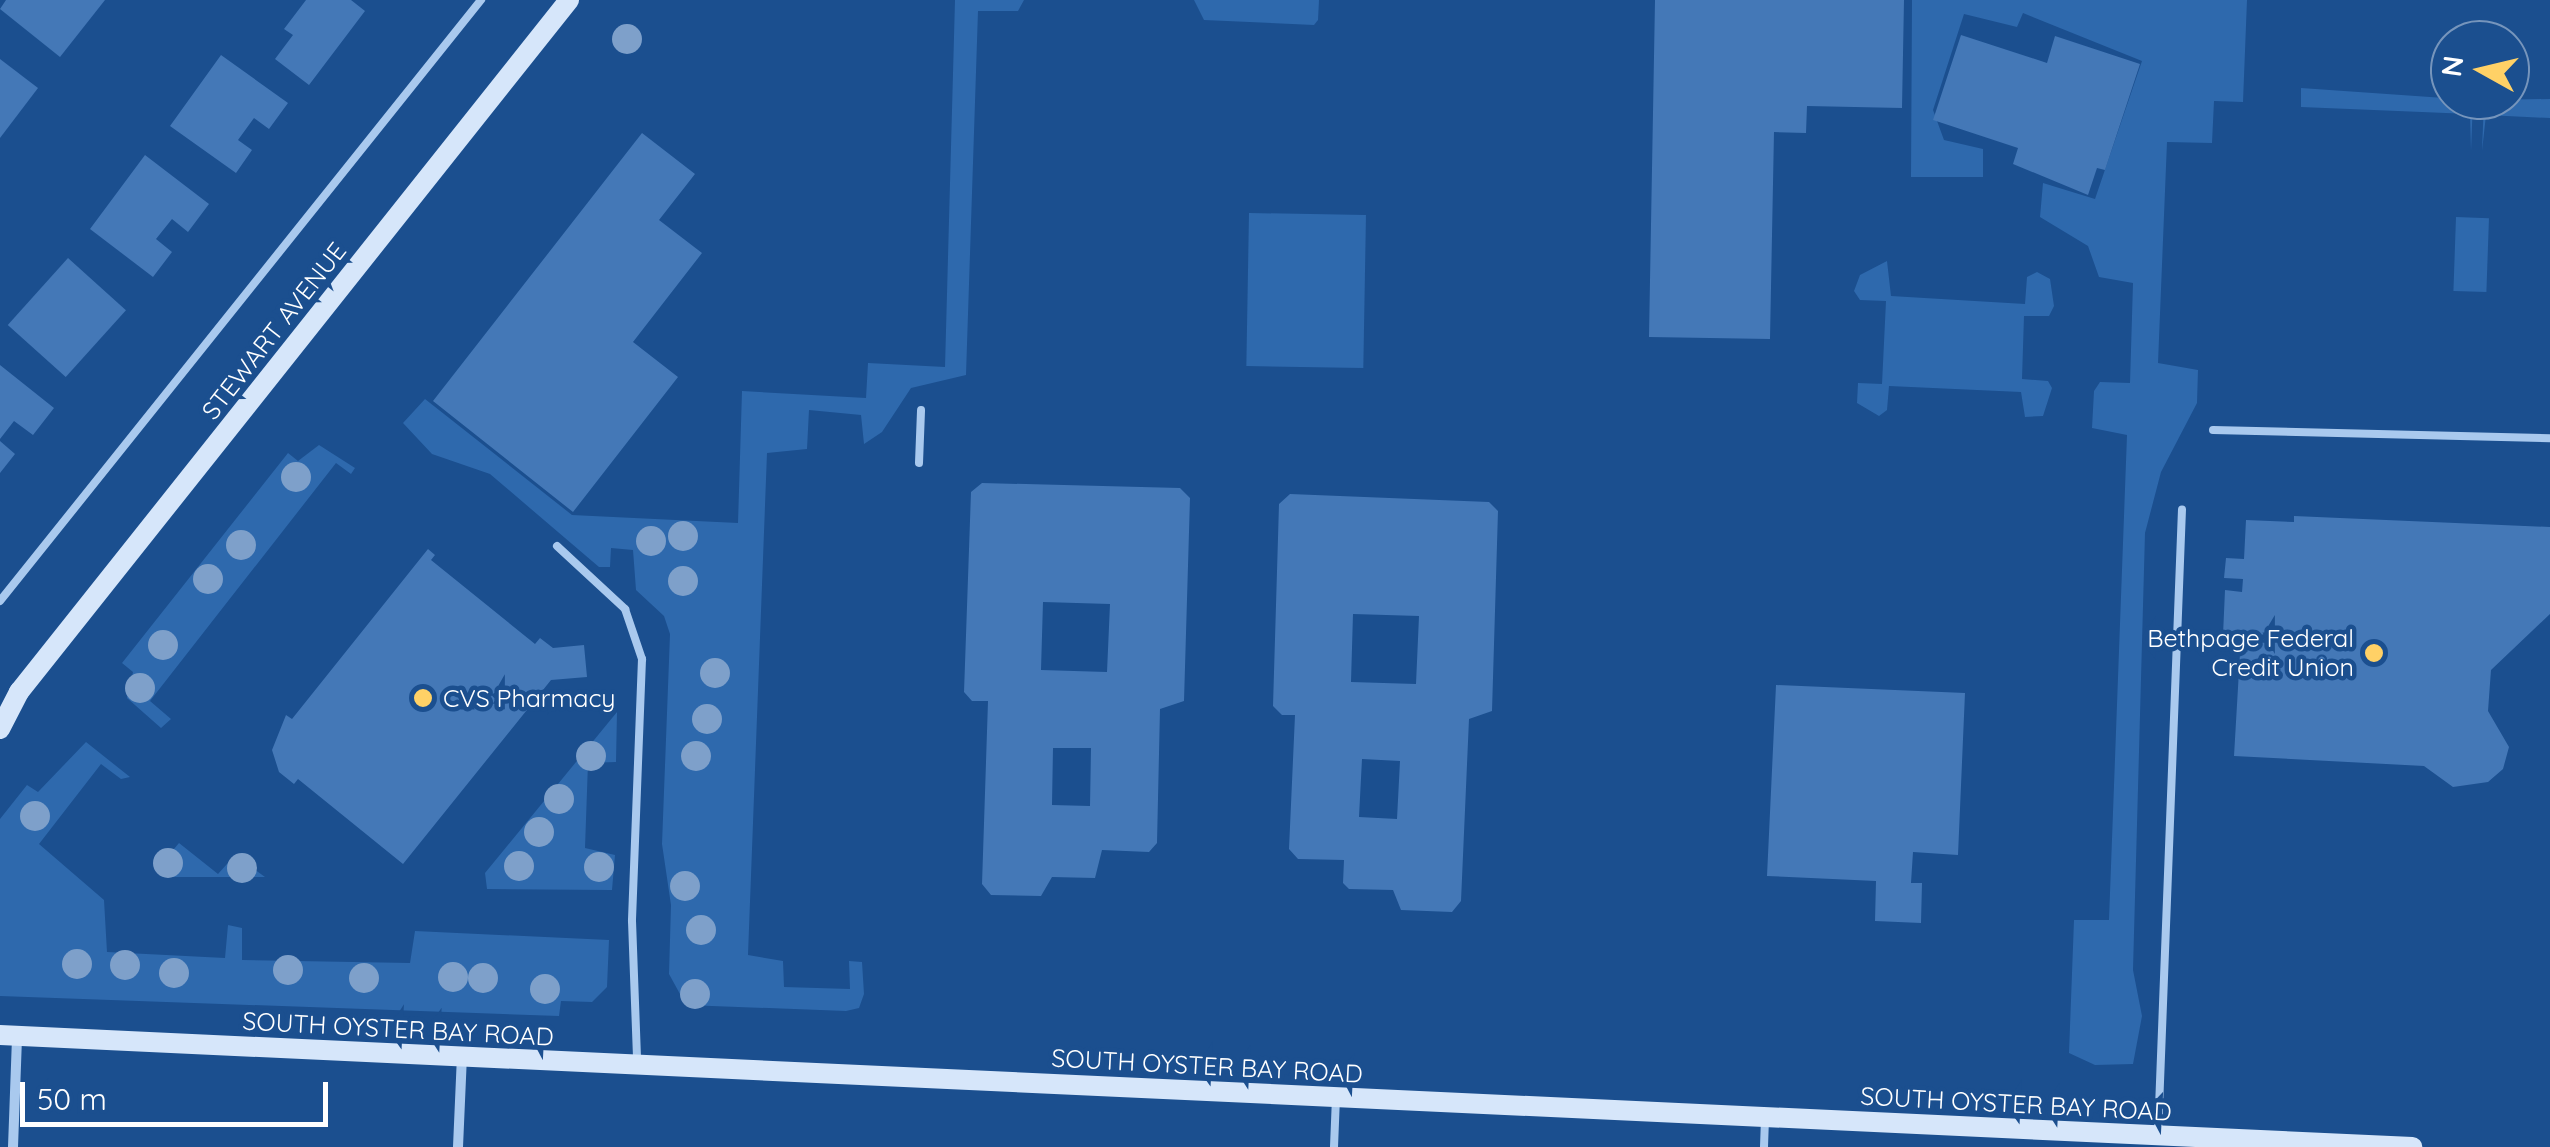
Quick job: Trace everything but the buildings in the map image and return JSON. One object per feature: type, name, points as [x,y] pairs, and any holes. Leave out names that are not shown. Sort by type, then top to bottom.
[{"type":"main road","name":"STEWART AVENUE","points":[[0,729],[19,692],[569,0]]},
{"type":"main road","name":"STEWART AVENUE","points":[[0,708],[19,692]]},
{"type":"main road","name":"SOUTH OYSTER BAY ROAD","points":[[8,1036],[2412,1147]]},
{"type":"street","points":[[8,1036],[12,1147]]},
{"type":"street","points":[[458,1147],[462,1057]]},
{"type":"lane","points":[[0,601],[481,0]]},
{"type":"lane","points":[[919,464],[921,410]]},
{"type":"lane","points":[[2213,430],[2550,438]]},
{"type":"lane","points":[[2158,1135],[2182,508]]},
{"type":"lane","points":[[557,546],[625,609],[642,659],[632,922],[637,1065]]},
{"type":"lane","points":[[1334,1147],[1336,1097]]},
{"type":"lane","points":[[1764,1147],[1765,1118]]},
{"type":"shaded area","points":[[955,0],[1024,0],[1018,11],[978,11],[966,375],[911,388],[882,432],[864,444],[861,415],[809,410],[807,449],[767,453],[748,955],[783,961],[784,987],[850,989],[849,961],[862,962],[864,994],[859,1008],[846,1011],[686,1005],[669,974],[671,905],[662,844],[670,634],[664,616],[636,590],[633,550],[611,548],[610,567],[599,567],[490,474],[432,454],[403,423],[425,399],[572,515],[738,523],[742,391],[866,398],[868,363],[945,367]]},
{"type":"shaded area","points":[[1194,0],[1319,0],[1318,20],[1314,25],[1204,20]]},
{"type":"shaded area","points":[[1912,0],[2247,0],[2243,102],[2214,101],[2212,143],[2167,142],[2158,363],[2198,370],[2197,403],[2161,472],[2145,533],[2133,970],[2142,1016],[2133,1064],[2095,1065],[2069,1053],[2074,920],[2109,920],[2127,435],[2092,428],[2094,391],[2100,382],[2130,383],[2133,283],[2099,277],[2088,246],[2040,217],[2043,183],[2095,199],[2142,61],[2023,13],[2017,27],[1964,14],[1933,110],[1944,140],[1983,149],[1983,177],[1911,177]]},
{"type":"shaded area","points":[[2301,88],[2430,97],[2430,112],[2301,107]]},
{"type":"shaded area","points":[[2530,99],[2550,99],[2550,118],[2530,117]]},
{"type":"shaded area","points":[[1249,213],[1366,215],[1363,368],[1246,366]]},
{"type":"shaded area","points":[[2456,217],[2489,218],[2486,292],[2453,291]]},
{"type":"shaded area","points":[[1887,261],[1891,296],[2025,304],[2027,277],[2037,272],[2050,279],[2054,306],[2049,316],[2024,316],[2022,379],[2048,381],[2052,388],[2043,416],[2025,417],[2021,392],[1889,386],[1887,410],[1879,416],[1857,403],[1858,383],[1882,384],[1886,301],[1860,300],[1854,291],[1860,275]]},
{"type":"shaded area","points":[[319,445],[355,468],[351,474],[336,463],[150,701],[171,719],[161,728],[127,698],[133,672],[122,663],[288,453],[298,461]]},
{"type":"shaded area","points":[[617,712],[616,762],[588,763],[585,848],[615,855],[612,890],[487,889],[485,873]]},
{"type":"shaded area","points":[[86,742],[130,777],[121,779],[101,764],[39,844],[104,900],[107,952],[225,958],[228,925],[242,928],[242,960],[410,963],[415,931],[609,940],[607,987],[592,1002],[561,1001],[559,1016],[0,996],[0,819],[27,785],[38,792]]},
{"type":"shaded area","points":[[179,843],[218,874],[235,855],[265,877],[167,877],[162,863]]},
{"type":"place","name":"Bethpage Federal Credit Union","points":[[2374,653]]},
{"type":"place","name":"CVS Pharmacy","points":[[423,698]]}]
